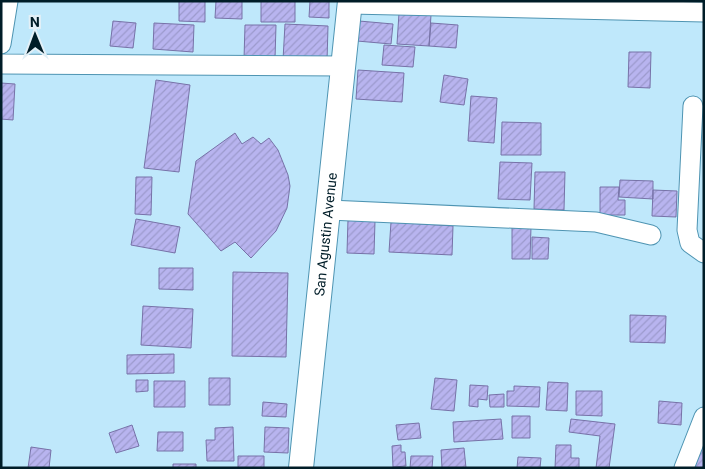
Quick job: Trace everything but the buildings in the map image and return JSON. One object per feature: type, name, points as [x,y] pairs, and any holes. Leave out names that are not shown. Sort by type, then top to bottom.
[{"type":"street","points":[[1,44],[8,1]]},
{"type":"street","points":[[350,3],[597,5],[704,12]]},
{"type":"street","name":"San Agustin Avenue","points":[[301,468],[350,3]]},
{"type":"street","points":[[1,64],[344,66]]},
{"type":"street","points":[[693,106],[687,230],[690,243],[704,253]]},
{"type":"street","points":[[329,210],[596,222],[651,234]]},
{"type":"street","points":[[684,468],[704,417]]}]
